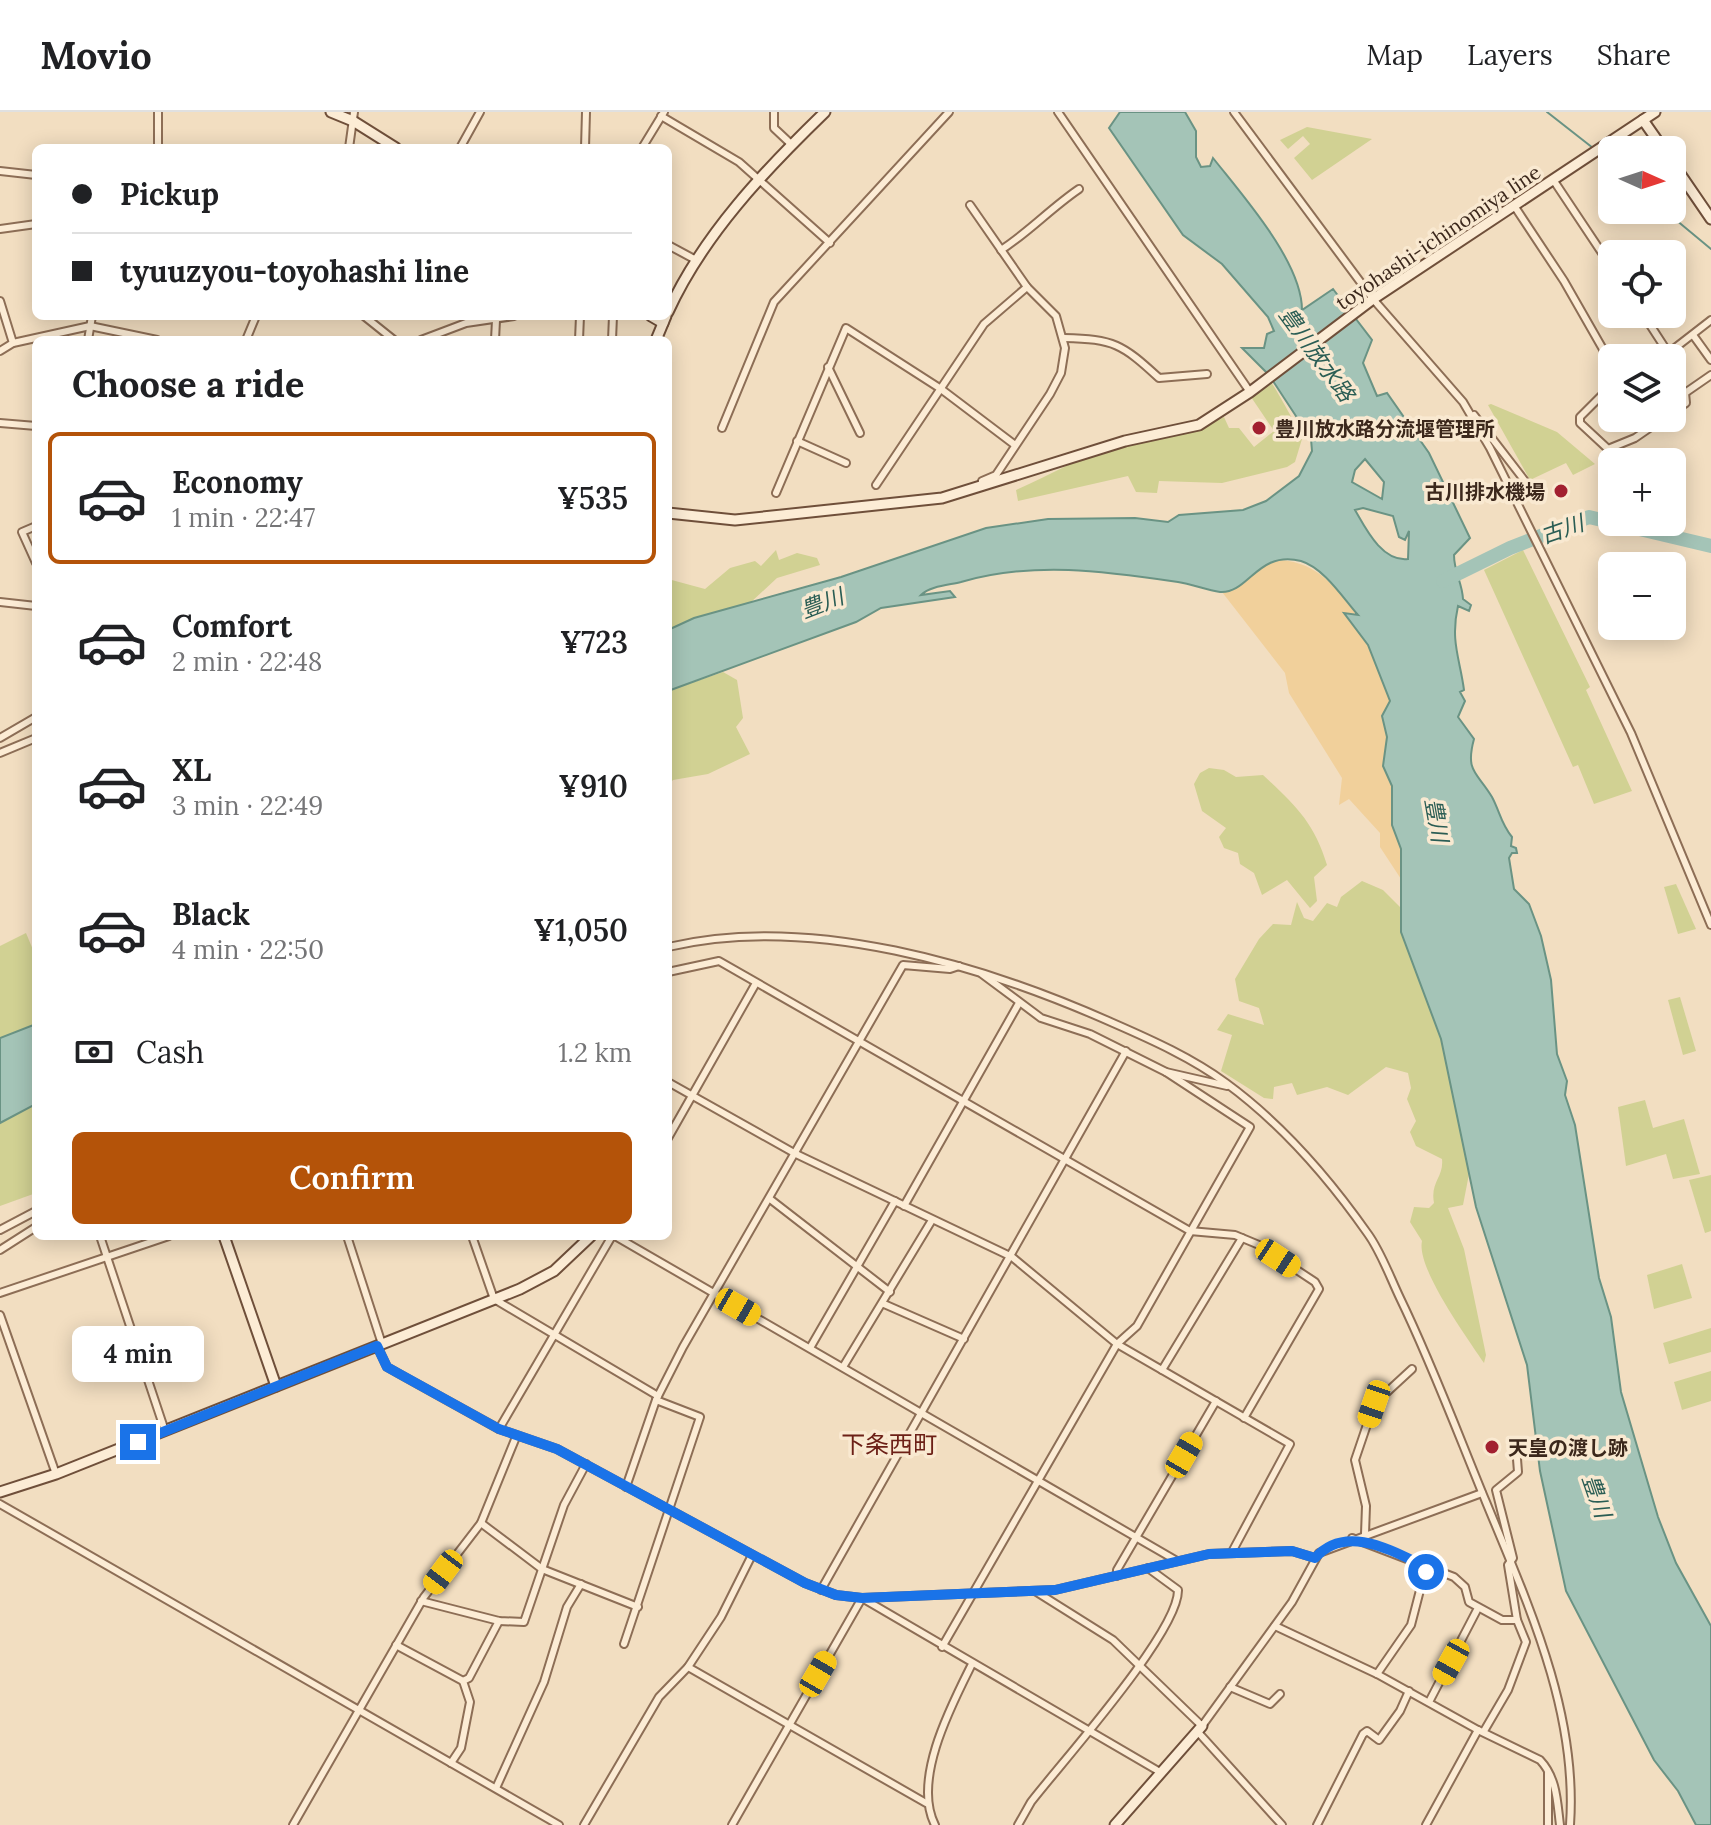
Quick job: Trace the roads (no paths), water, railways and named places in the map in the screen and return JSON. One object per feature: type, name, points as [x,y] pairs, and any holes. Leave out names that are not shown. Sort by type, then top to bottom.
[{"type":"main road","points":[[331,112],[353,116],[391,144]]},
{"type":"main road","points":[[672,306],[696,260],[791,144],[825,112]]},
{"type":"main road","name":"toyohashi-ichinomiya line","points":[[672,513],[735,520],[942,498],[1125,441],[1199,425],[1250,392],[1373,299],[1554,181],[1640,116],[1655,112]]},
{"type":"main road","points":[[1640,116],[1654,136]]},
{"type":"main road","points":[[1686,182],[1711,219]]},
{"type":"main road","points":[[225,1240],[276,1386]]},
{"type":"main road","points":[[0,1492],[56,1474],[494,1299],[554,1271],[587,1240]]},
{"type":"main road","points":[[1115,1825],[1199,1729]]},
{"type":"street","points":[[158,112],[158,144]]},
{"type":"street","points":[[462,144],[480,112]]},
{"type":"street","points":[[584,144],[586,112]]},
{"type":"street","points":[[774,112],[774,128],[791,144]]},
{"type":"street","points":[[722,428],[774,302],[949,112]]},
{"type":"street","points":[[1058,112],[1250,392]]},
{"type":"street","points":[[1234,112],[1373,299],[1528,485]]},
{"type":"street","points":[[644,144],[663,114],[739,162],[830,243]]},
{"type":"street","points":[[350,144],[353,116]]},
{"type":"street","points":[[0,171],[32,175]]},
{"type":"street","points":[[1554,181],[1598,247]]},
{"type":"street","points":[[1001,250],[1032,230],[1049,210],[1079,189]]},
{"type":"street","points":[[942,498],[996,475],[1061,373],[1064,338],[1056,316],[1027,287],[970,205]]},
{"type":"street","points":[[1515,207],[1564,281],[1600,344]]},
{"type":"street","points":[[0,229],[32,225]]},
{"type":"street","points":[[672,247],[696,260]]},
{"type":"street","points":[[876,485],[984,324],[1027,287]]},
{"type":"street","points":[[0,301],[13,343]]},
{"type":"street","points":[[89,336],[91,320]]},
{"type":"street","points":[[369,320],[389,336]]},
{"type":"street","points":[[456,320],[459,325]]},
{"type":"street","points":[[431,336],[459,325],[496,320],[495,336]]},
{"type":"street","points":[[1681,344],[1711,320]]},
{"type":"street","points":[[45,336],[90,326],[138,336]]},
{"type":"street","points":[[776,493],[846,328],[941,389],[1015,445]]},
{"type":"street","points":[[1693,335],[1711,360]]},
{"type":"street","points":[[1064,338],[1107,339],[1135,356],[1159,378],[1207,374]]},
{"type":"street","points":[[0,351],[13,343],[32,339]]},
{"type":"street","points":[[828,367],[860,433]]},
{"type":"street","points":[[1686,392],[1711,375]]},
{"type":"street","points":[[1598,399],[1580,417],[1580,423],[1607,448]]},
{"type":"street","points":[[1467,410],[1517,497],[1631,733],[1711,925]]},
{"type":"street","points":[[0,423],[32,426]]},
{"type":"street","points":[[1610,448],[1643,432]]},
{"type":"street","points":[[797,441],[846,463]]},
{"type":"street","points":[[32,528],[22,532],[32,554]]},
{"type":"street","points":[[0,602],[32,606]]},
{"type":"street","points":[[0,738],[32,719]]},
{"type":"street","points":[[0,753],[32,740]]},
{"type":"street","points":[[672,947],[777,938],[888,949],[976,970],[1049,995],[1154,1041],[1230,1087],[1296,1144],[1371,1237],[1420,1339],[1510,1562],[1543,1647],[1557,1699],[1569,1768],[1570,1825]]},
{"type":"street","points":[[672,971],[719,961],[1190,1231],[1242,1238],[1304,1275],[1319,1289],[1244,1418]]},
{"type":"street","points":[[626,1487],[657,1398],[903,965],[950,969],[959,966]]},
{"type":"street","points":[[942,1647],[1117,1344],[1137,1326],[1250,1127],[1166,1072],[1126,1051],[1090,1034],[1041,1018],[976,970]]},
{"type":"street","points":[[672,1131],[756,983]]},
{"type":"street","points":[[904,1206],[1019,1003]]},
{"type":"street","points":[[821,1590],[1067,1161],[1126,1051]]},
{"type":"street","points":[[1166,1072],[1230,1087]]},
{"type":"street","points":[[672,1084],[796,1154],[1012,1257],[1117,1344],[1290,1444],[1232,1552]]},
{"type":"street","points":[[770,1199],[890,1292]]},
{"type":"street","points":[[810,1348],[895,1201]]},
{"type":"street","points":[[0,1230],[32,1213]]},
{"type":"street","points":[[843,1367],[884,1304],[932,1220]]},
{"type":"street","points":[[0,1250],[32,1230]]},
{"type":"street","points":[[1162,1370],[1242,1238]]},
{"type":"street","points":[[101,1240],[165,1431]]},
{"type":"street","points":[[0,1293],[157,1240]]},
{"type":"street","points":[[348,1240],[387,1367],[499,1429],[557,1449],[821,1590],[862,1598],[1035,1591],[1232,1552],[1292,1551],[1315,1558]]},
{"type":"street","points":[[473,1240],[494,1299],[657,1398],[700,1417],[624,1644]]},
{"type":"street","points":[[499,1429],[612,1240]]},
{"type":"street","points":[[621,1240],[1177,1561]]},
{"type":"street","points":[[884,1304],[964,1339]]},
{"type":"street","points":[[0,1315],[56,1474]]},
{"type":"street","points":[[1365,1534],[1366,1506],[1355,1460],[1374,1404],[1412,1369]]},
{"type":"street","points":[[1117,1576],[1216,1401]]},
{"type":"street","points":[[293,1825],[421,1601],[481,1523],[516,1437]]},
{"type":"street","points":[[1426,1825],[1508,1690],[1526,1642],[1517,1620],[1508,1565],[1513,1558],[1496,1490],[1518,1472],[1516,1446]]},
{"type":"street","points":[[421,1601],[499,1621],[524,1622],[564,1505],[586,1464]]},
{"type":"street","points":[[1199,1729],[1275,1626],[1315,1558],[1324,1549],[1482,1493]]},
{"type":"street","points":[[0,1504],[559,1825]]},
{"type":"street","points":[[481,1523],[542,1569],[638,1607]]},
{"type":"street","points":[[1352,1538],[1460,1581],[1469,1602],[1502,1620],[1517,1620]]},
{"type":"street","points":[[584,1825],[659,1697],[688,1667],[721,1617],[752,1555]]},
{"type":"street","points":[[1377,1674],[1411,1625],[1426,1567]]},
{"type":"street","points":[[1018,1825],[1151,1650],[1178,1590],[1148,1568]]},
{"type":"street","points":[[496,1788],[544,1682],[567,1607],[581,1584]]},
{"type":"street","points":[[1035,1591],[1113,1640],[1199,1729],[1282,1825]]},
{"type":"street","points":[[862,1598],[1160,1772]]},
{"type":"street","points":[[732,1825],[862,1598]]},
{"type":"street","points":[[1429,1702],[1478,1608]]},
{"type":"street","points":[[463,1681],[469,1678],[499,1621]]},
{"type":"street","points":[[1275,1626],[1377,1674],[1540,1760],[1555,1787],[1560,1825]]},
{"type":"street","points":[[396,1645],[463,1681],[470,1702],[461,1748],[451,1763]]},
{"type":"street","points":[[935,1825],[926,1803],[942,1732],[972,1664]]},
{"type":"street","points":[[688,1667],[926,1803]]},
{"type":"street","points":[[1230,1687],[1270,1704],[1280,1694]]},
{"type":"street","points":[[1317,1825],[1363,1734],[1367,1731],[1379,1740],[1400,1711],[1409,1691]]},
{"type":"street","points":[[1548,1770],[1548,1825]]},
{"type":"water","points":[[1120,112],[1185,112],[1196,131],[1196,157],[1201,167],[1210,166],[1213,158],[1269,230],[1292,271],[1302,310],[1333,289],[1372,340],[1363,363],[1377,396],[1387,393],[1429,453],[1470,538],[1454,555],[1463,599],[1471,605],[1469,611],[1458,606],[1456,618],[1455,640],[1464,690],[1460,692],[1465,701],[1458,717],[1474,739],[1471,758],[1474,771],[1492,797],[1512,837],[1511,846],[1516,848],[1517,853],[1512,853],[1509,858],[1514,889],[1529,904],[1541,936],[1551,980],[1557,1054],[1567,1081],[1565,1095],[1575,1125],[1599,1278],[1611,1317],[1621,1392],[1658,1517],[1676,1563],[1711,1626],[1711,1825],[1696,1825],[1678,1791],[1654,1760],[1566,1591],[1540,1471],[1527,1365],[1476,1207],[1441,1039],[1401,932],[1401,849],[1392,825],[1392,786],[1383,766],[1387,737],[1382,716],[1390,701],[1368,645],[1344,613],[1358,615],[1332,584],[1309,565],[1286,559],[1274,561],[1230,591],[1220,592],[1178,582],[1069,570],[988,576],[934,588],[921,595],[950,591],[955,597],[881,608],[856,622],[672,690],[672,628],[694,618],[841,577],[986,528],[1048,519],[1135,518],[1168,522],[1179,515],[1243,510],[1266,501],[1299,476],[1312,451],[1311,439],[1269,375],[1242,348],[1264,348],[1267,334],[1274,331],[1268,317],[1222,264],[1183,235],[1109,128]],"holes":[[[1365,459],[1384,482],[1382,499],[1352,482],[1355,470]],[[1363,508],[1393,516],[1399,537],[1405,540],[1409,531],[1408,559],[1399,559],[1383,550],[1355,510]]]},
{"type":"water","points":[[32,1026],[32,1106],[0,1123],[0,1038]]},
{"type":"waterway","points":[[1547,112],[1593,148]]},
{"type":"waterway","points":[[1681,224],[1711,249]]},
{"type":"waterway","name":"古川","points":[[1443,581],[1510,548],[1589,517],[1711,546]]},
{"type":"place","name":"豊川放水路分流堰管理所","points":[[1259,428]]},
{"type":"place","name":"古川排水機場","points":[[1561,491]]},
{"type":"place","name":"天皇の渡し跡","points":[[1492,1447]]},
{"type":"district","name":"下条西町","points":[[889,1444]]},
{"type":"water label","name":"豊川放水路","points":[[1317,354]]},
{"type":"water label","name":"豊川","points":[[822,603]]},
{"type":"water label","name":"豊川","points":[[1437,820]]},
{"type":"water label","name":"豊川","points":[[1597,1496]]}]
